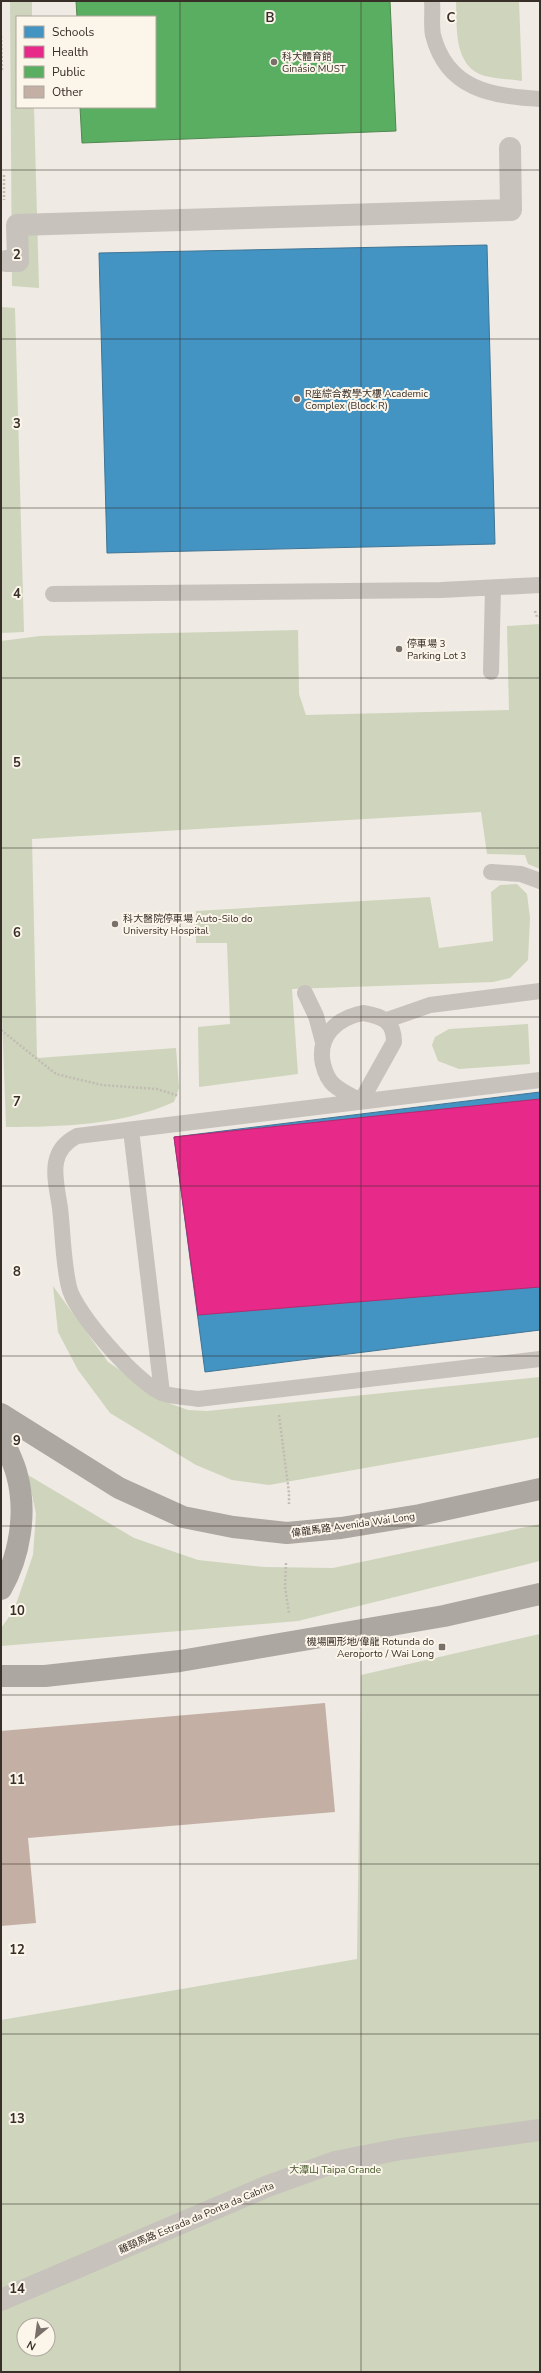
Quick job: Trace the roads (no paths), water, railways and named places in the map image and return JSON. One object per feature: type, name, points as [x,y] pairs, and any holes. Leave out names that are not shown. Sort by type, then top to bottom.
[{"type":"main road","name":"偉龍馬路 Avenida Wai Long","points":[[1,1414],[119,1488],[183,1517],[233,1527],[287,1533],[341,1528],[420,1515],[540,1489]]},
{"type":"main road","points":[[1,1435],[17,1476],[22,1524],[11,1571],[1,1589]]},
{"type":"main road","points":[[1,1676],[45,1676],[180,1661],[444,1616],[540,1594]]},
{"type":"street","points":[[6,261],[18,261],[17,225],[511,210],[510,148]]},
{"type":"street","name":"雞頸馬路 Estrada da Ponta da Cabrita","points":[[1,2300],[268,2186],[335,2162],[401,2149],[540,2130]]},
{"type":"lane","points":[[432,1],[433,34],[443,59],[460,78],[482,92],[510,97],[540,99]]},
{"type":"lane","points":[[53,594],[441,590],[540,585]]},
{"type":"lane","points":[[491,672],[493,588]]},
{"type":"lane","points":[[491,872],[521,874],[540,881]]},
{"type":"lane","points":[[387,1020],[430,1005],[540,991]]},
{"type":"lane","points":[[306,993],[316,1016],[323,1042],[322,1057],[325,1072],[333,1085],[361,1101]]},
{"type":"lane","points":[[323,1042],[329,1031],[338,1022],[350,1015],[363,1013],[376,1015],[387,1020],[394,1031],[394,1042],[361,1101]]},
{"type":"lane","points":[[540,1080],[77,1136],[68,1141],[61,1148],[55,1168],[69,1288],[88,1319],[110,1348],[136,1373],[162,1393],[198,1399],[540,1359]]},
{"type":"lane","points":[[131,1130],[162,1393]]},
{"type":"place","name":"科大體育館 Ginásio MUST","points":[[274,62]]},
{"type":"place","name":"R座綜合教學大樓 Academic Complex (Block R)","points":[[297,399]]},
{"type":"place","name":"停車場 3 Parking Lot 3","points":[[399,649]]},
{"type":"place","name":"科大醫院停車場 Auto-Silo do University Hospital","points":[[115,924]]},
{"type":"place","name":"機場圓形地/偉龍 Rotunda do Aeroporto / Wai Long","points":[[442,1647]]},
{"type":"park label","name":"大潭山 Taipa Grande","points":[[335,2169]]}]
